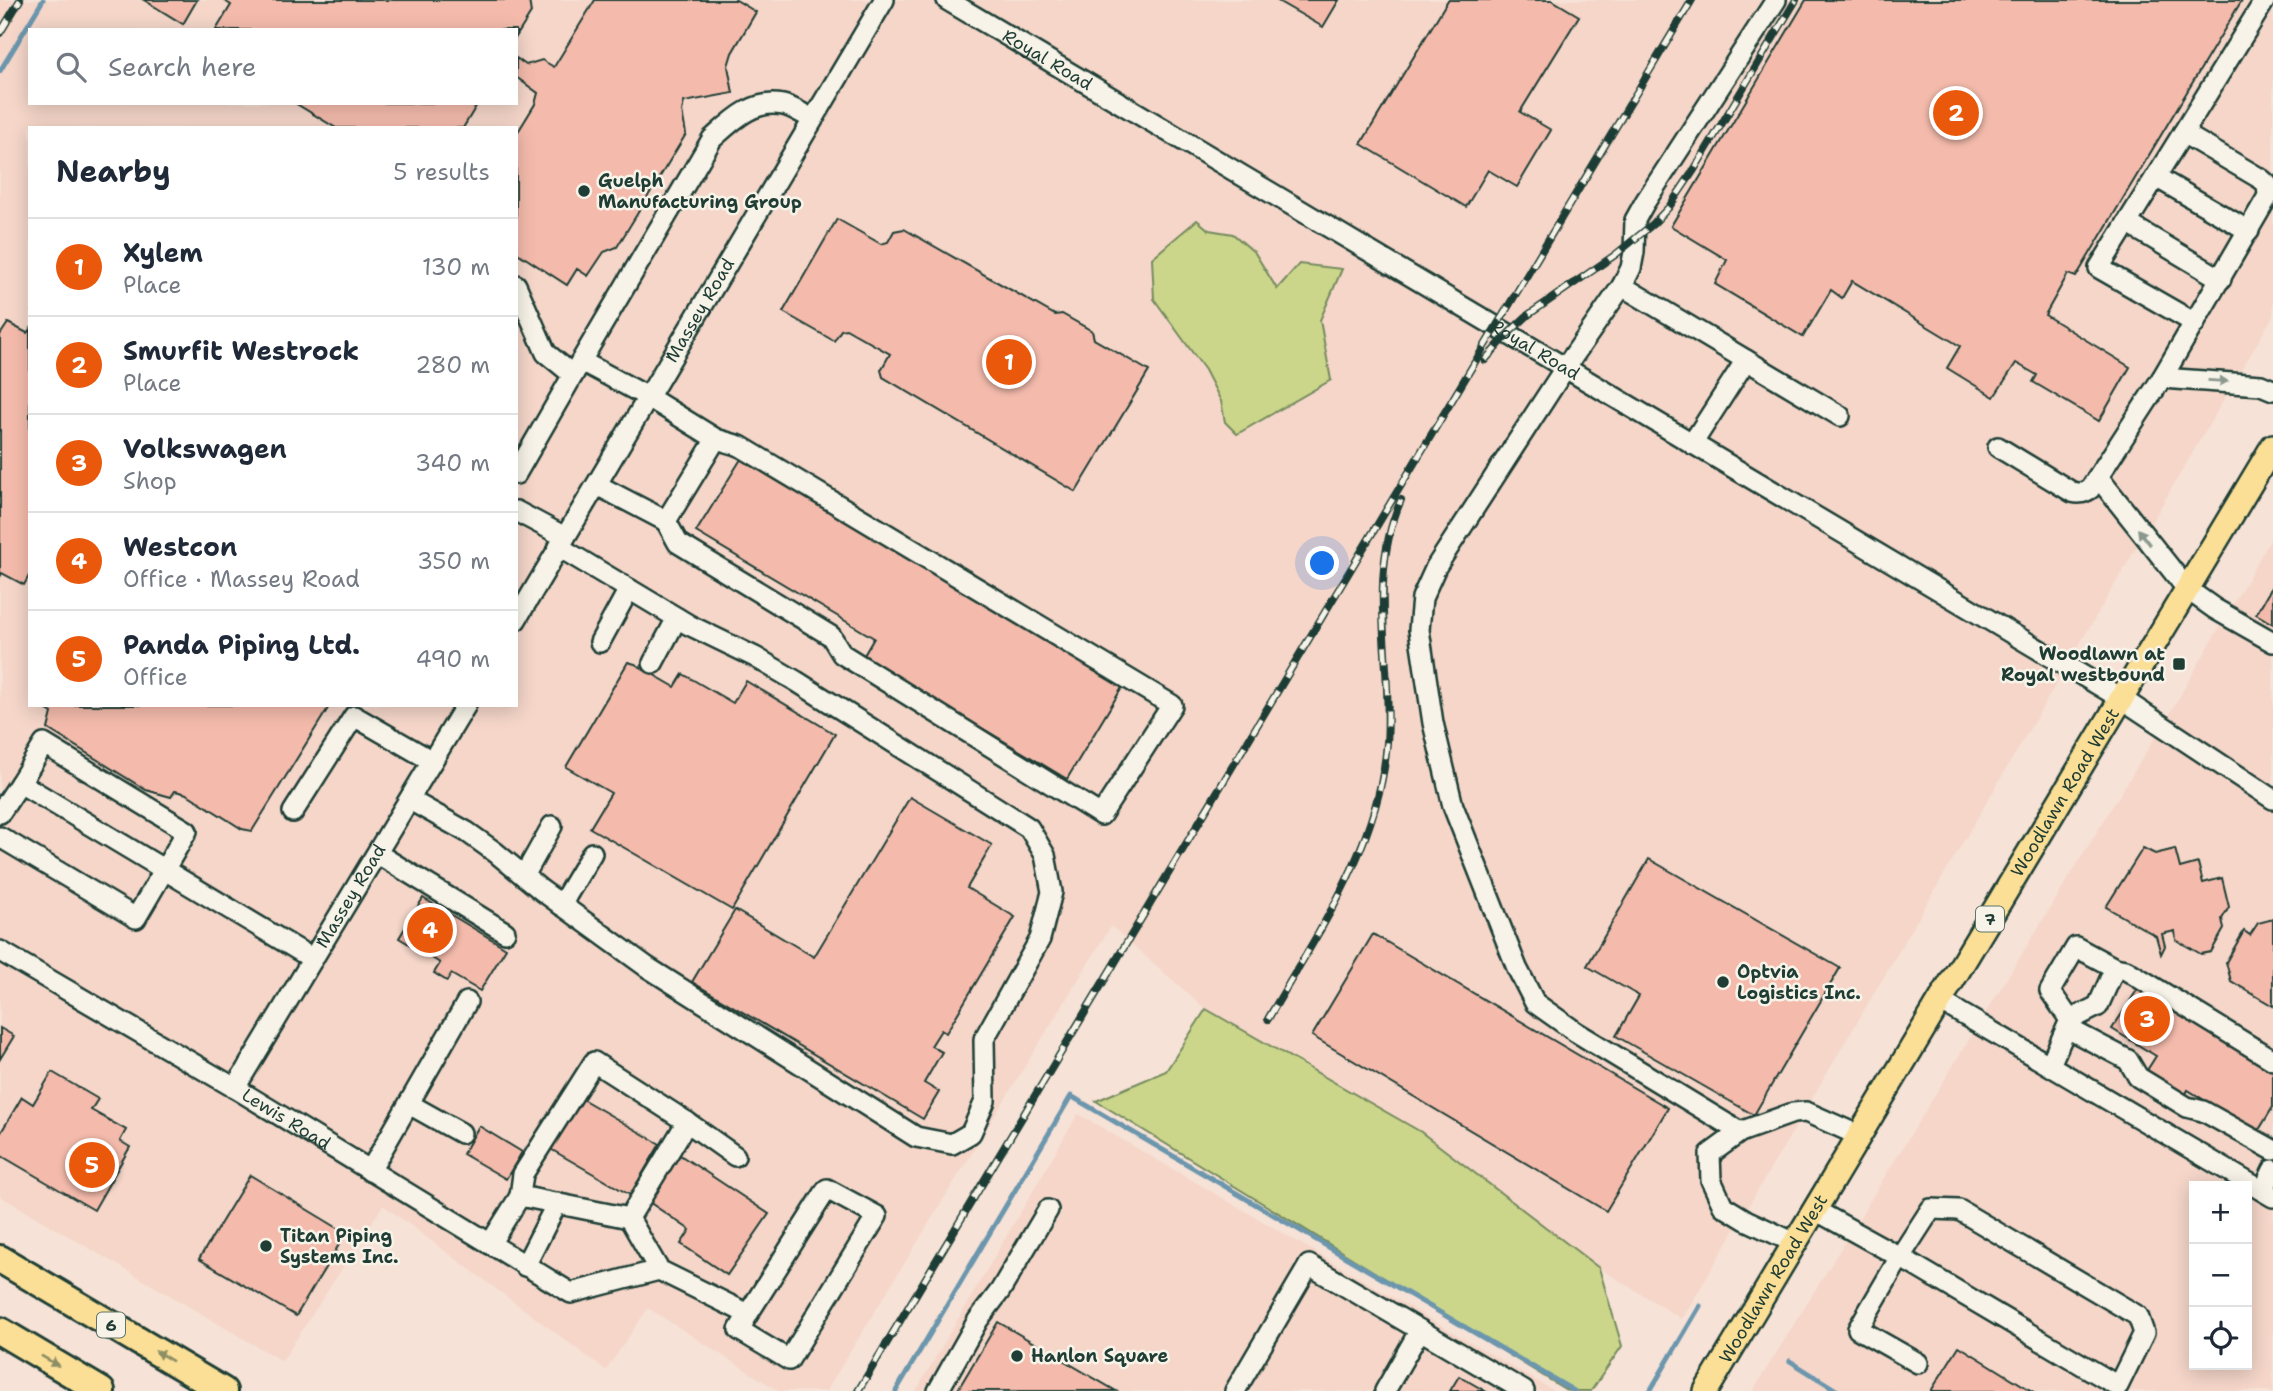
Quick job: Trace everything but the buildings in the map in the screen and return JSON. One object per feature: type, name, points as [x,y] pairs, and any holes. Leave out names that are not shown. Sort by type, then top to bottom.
[{"type":"highway","name":"6","points":[[0,1259],[223,1391]]},
{"type":"highway","points":[[0,1331],[101,1391]]},
{"type":"main road","name":"Woodlawn Road West","points":[[1706,1391],[2273,446]]},
{"type":"street","name":"Massey Road","points":[[518,617],[884,0]]},
{"type":"street","name":"Royal Road","points":[[947,0],[2122,699],[2273,799]]},
{"type":"street","points":[[1740,1132],[1576,1032],[1535,1003],[1517,968],[1453,806],[1433,723],[1419,630],[1422,598],[1436,567],[1564,368],[1622,286],[1633,260],[1635,220],[1776,0]]},
{"type":"street","points":[[2195,323],[2099,268],[2265,0]]},
{"type":"street","points":[[518,471],[712,139],[738,116],[761,105],[784,105],[813,119]]},
{"type":"street","points":[[1998,447],[2072,492],[2080,494],[2090,489],[2162,378],[2221,279],[2268,196],[2267,184],[2183,133]]},
{"type":"street","points":[[2156,177],[2249,231]]},
{"type":"street","points":[[2127,223],[2221,279]]},
{"type":"street","points":[[1622,286],[1840,416]]},
{"type":"street","points":[[518,290],[546,353],[648,397],[716,439],[740,446],[1172,705],[1101,815],[842,654],[831,636],[678,543],[666,521],[597,485]]},
{"type":"street","points":[[1692,444],[1746,360]]},
{"type":"street","points":[[2162,378],[2238,382],[2261,385],[2273,390]]},
{"type":"street","points":[[666,521],[716,439]]},
{"type":"street","points":[[2098,477],[2188,589],[2215,609],[2273,642]]},
{"type":"street","points":[[410,800],[467,832],[647,967],[916,1137],[952,1144],[971,1133],[985,1101],[984,1039],[1040,939],[1052,892],[1045,855],[1029,828],[796,681],[677,618],[629,589],[518,512]]},
{"type":"street","points":[[600,642],[629,589]]},
{"type":"street","points":[[653,663],[677,618]]},
{"type":"street","name":"Massey Road","points":[[234,1088],[465,707]]},
{"type":"street","points":[[293,812],[354,716],[432,761]]},
{"type":"street","points":[[0,813],[44,744],[187,831],[136,918],[0,836]]},
{"type":"street","points":[[20,783],[313,959]]},
{"type":"street","points":[[524,876],[552,826]]},
{"type":"street","points":[[561,905],[592,852]]},
{"type":"street","points":[[378,854],[505,932]]},
{"type":"street","points":[[2273,1060],[2126,970],[2115,968],[2076,947],[2050,991],[2068,1024],[2128,1060],[2138,1077],[2187,1107],[2203,1111],[2273,1150]]},
{"type":"street","name":"Lewis Road","points":[[0,951],[234,1088],[571,1293],[659,1270]]},
{"type":"street","points":[[2050,1065],[2068,1024],[2098,1006],[2115,968]]},
{"type":"street","points":[[370,1171],[467,1002]]},
{"type":"street","points":[[1940,1002],[2268,1194],[2273,1170]]},
{"type":"street","points":[[490,1244],[520,1196],[523,1174],[594,1062],[735,1156]]},
{"type":"street","points":[[409,1104],[461,1133]]},
{"type":"street","points":[[2170,1136],[2187,1107]]},
{"type":"street","points":[[1795,1243],[1723,1206],[1711,1180],[1710,1154],[1740,1132],[1793,1113],[1806,1112],[1860,1136]]},
{"type":"street","points":[[629,1219],[687,1122]]},
{"type":"street","points":[[827,1189],[877,1216],[789,1360],[739,1330],[748,1314],[827,1189]]},
{"type":"street","points":[[520,1196],[629,1219],[659,1270],[748,1314]]},
{"type":"street","points":[[525,1266],[557,1203]]},
{"type":"street","points":[[1815,1210],[1900,1257],[2118,1386],[2144,1333],[2138,1316],[1959,1210],[1931,1209],[1900,1257],[1858,1329],[1918,1363]]},
{"type":"street","points":[[938,1391],[978,1320],[1000,1291],[1048,1210]]},
{"type":"street","points":[[1235,1391],[1309,1265],[1524,1391]]},
{"type":"street","points":[[1385,1391],[1420,1330]]},
{"type":"shaded area","points":[[0,0],[2273,0],[2273,316],[1682,1319],[1599,1268],[1421,1132],[1206,1009],[1111,926],[826,1391],[779,1391],[648,1308],[606,1370],[383,1205],[282,1361],[0,1196]]},
{"type":"shaded area","points":[[2273,535],[2273,1391],[1753,1391],[2169,715]]},
{"type":"shaded area","points":[[1078,1114],[1554,1391],[916,1391]]},
{"type":"green space","points":[[1197,220],[1209,230],[1233,234],[1255,253],[1277,289],[1299,264],[1342,269],[1320,320],[1331,380],[1237,434],[1225,422],[1221,401],[1205,370],[1154,299],[1152,258]]},
{"type":"green space","points":[[1206,1009],[1421,1132],[1599,1268],[1622,1346],[1591,1391],[1568,1391],[1096,1101],[1166,1071]]},
{"type":"waterway","points":[[0,71],[43,0]]},
{"type":"waterway","points":[[896,1391],[1071,1096],[1574,1391]]},
{"type":"waterway","points":[[1650,1391],[1700,1306]]},
{"type":"waterway","points":[[1790,1361],[1838,1391]]},
{"type":"railway","points":[[0,33],[20,0]]},
{"type":"railway","points":[[858,1391],[1692,0]]},
{"type":"railway","points":[[1485,360],[1528,315],[1615,255],[1669,207],[1796,0]]},
{"type":"railway","points":[[1268,1019],[1343,887],[1359,853],[1382,781],[1388,712],[1383,620],[1385,560],[1401,500]]},
{"type":"place","name":"Smurfit Westrock","points":[[1956,113]]},
{"type":"place","name":"Guelph Manufacturing Group","points":[[584,191]]},
{"type":"place","name":"Xylem","points":[[1009,362]]},
{"type":"place","name":"Woodlawn at Royal westbound","points":[[2179,664]]},
{"type":"place","name":"Westcon","points":[[430,930]]},
{"type":"place","name":"Optvia Logistics Inc.","points":[[1723,982]]},
{"type":"place","name":"Volkswagen","points":[[2147,1019]]},
{"type":"place","name":"Panda Piping Ltd.","points":[[92,1165]]},
{"type":"place","name":"Titan Piping Systems Inc.","points":[[266,1246]]},
{"type":"place","name":"Hanlon Square","points":[[1017,1356]]}]
